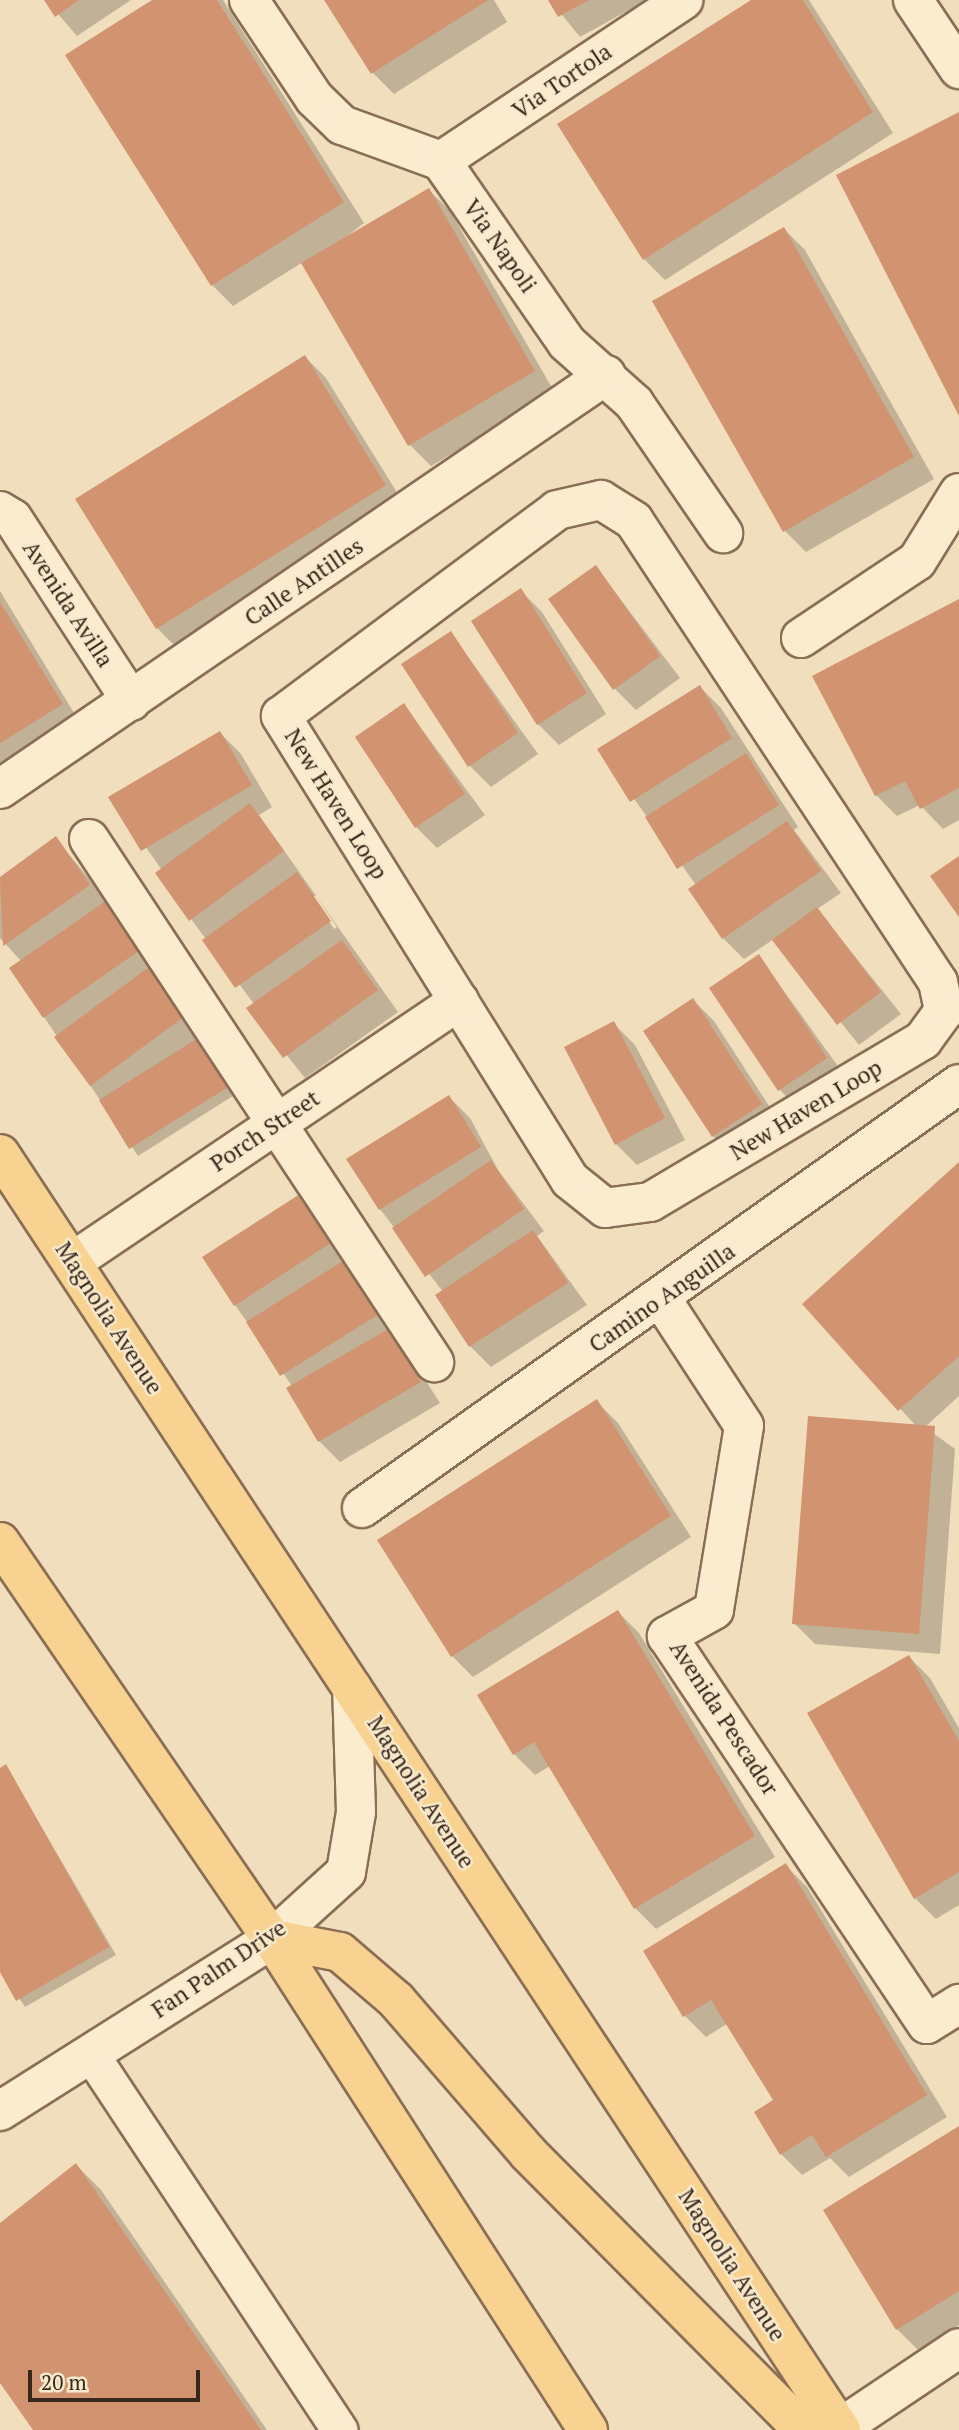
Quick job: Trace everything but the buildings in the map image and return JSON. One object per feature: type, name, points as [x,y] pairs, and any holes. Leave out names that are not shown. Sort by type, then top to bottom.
[{"type":"main road","name":"Magnolia Avenue","points":[[0,1154],[352,1688],[828,2429]]},
{"type":"main road","points":[[0,1542],[272,1939],[588,2430]]},
{"type":"main road","points":[[272,1939],[340,1952],[396,2000],[528,2153],[828,2429]]},
{"type":"street","points":[[249,0],[314,98],[342,125],[441,161]]},
{"type":"street","name":"Via Tortola","points":[[441,161],[683,0]]},
{"type":"street","points":[[913,0],[959,69]]},
{"type":"street","name":"Via Napoli","points":[[441,161],[567,343],[606,375],[634,403],[723,533]]},
{"type":"street","name":"Calle Antilles","points":[[0,789],[606,375]]},
{"type":"street","points":[[802,638],[917,561],[959,493]]},
{"type":"street","name":"New Haven Loop","points":[[601,500],[634,521],[938,982],[944,1011],[923,1040],[650,1202],[605,1208],[570,1180],[458,1001],[281,716],[558,510],[601,500]]},
{"type":"street","name":"Avenida Avilla","points":[[0,511],[13,519],[131,701]]},
{"type":"street","points":[[89,839],[434,1362]]},
{"type":"street","name":"Porch Street","points":[[72,1262],[458,1001]]},
{"type":"street","name":"Camino Anguilla","points":[[362,1508],[662,1300],[959,1084]]},
{"type":"street","name":"Avenida Pescador","points":[[662,1300],[744,1426],[714,1610],[667,1636],[928,2024],[959,2004]]},
{"type":"street","name":"Fan Palm Drive","points":[[0,2111],[272,1939],[346,1871],[356,1812],[352,1688]]},
{"type":"street","points":[[828,2429],[959,2348]]},
{"type":"lane","points":[[90,2053],[340,2430]]}]
